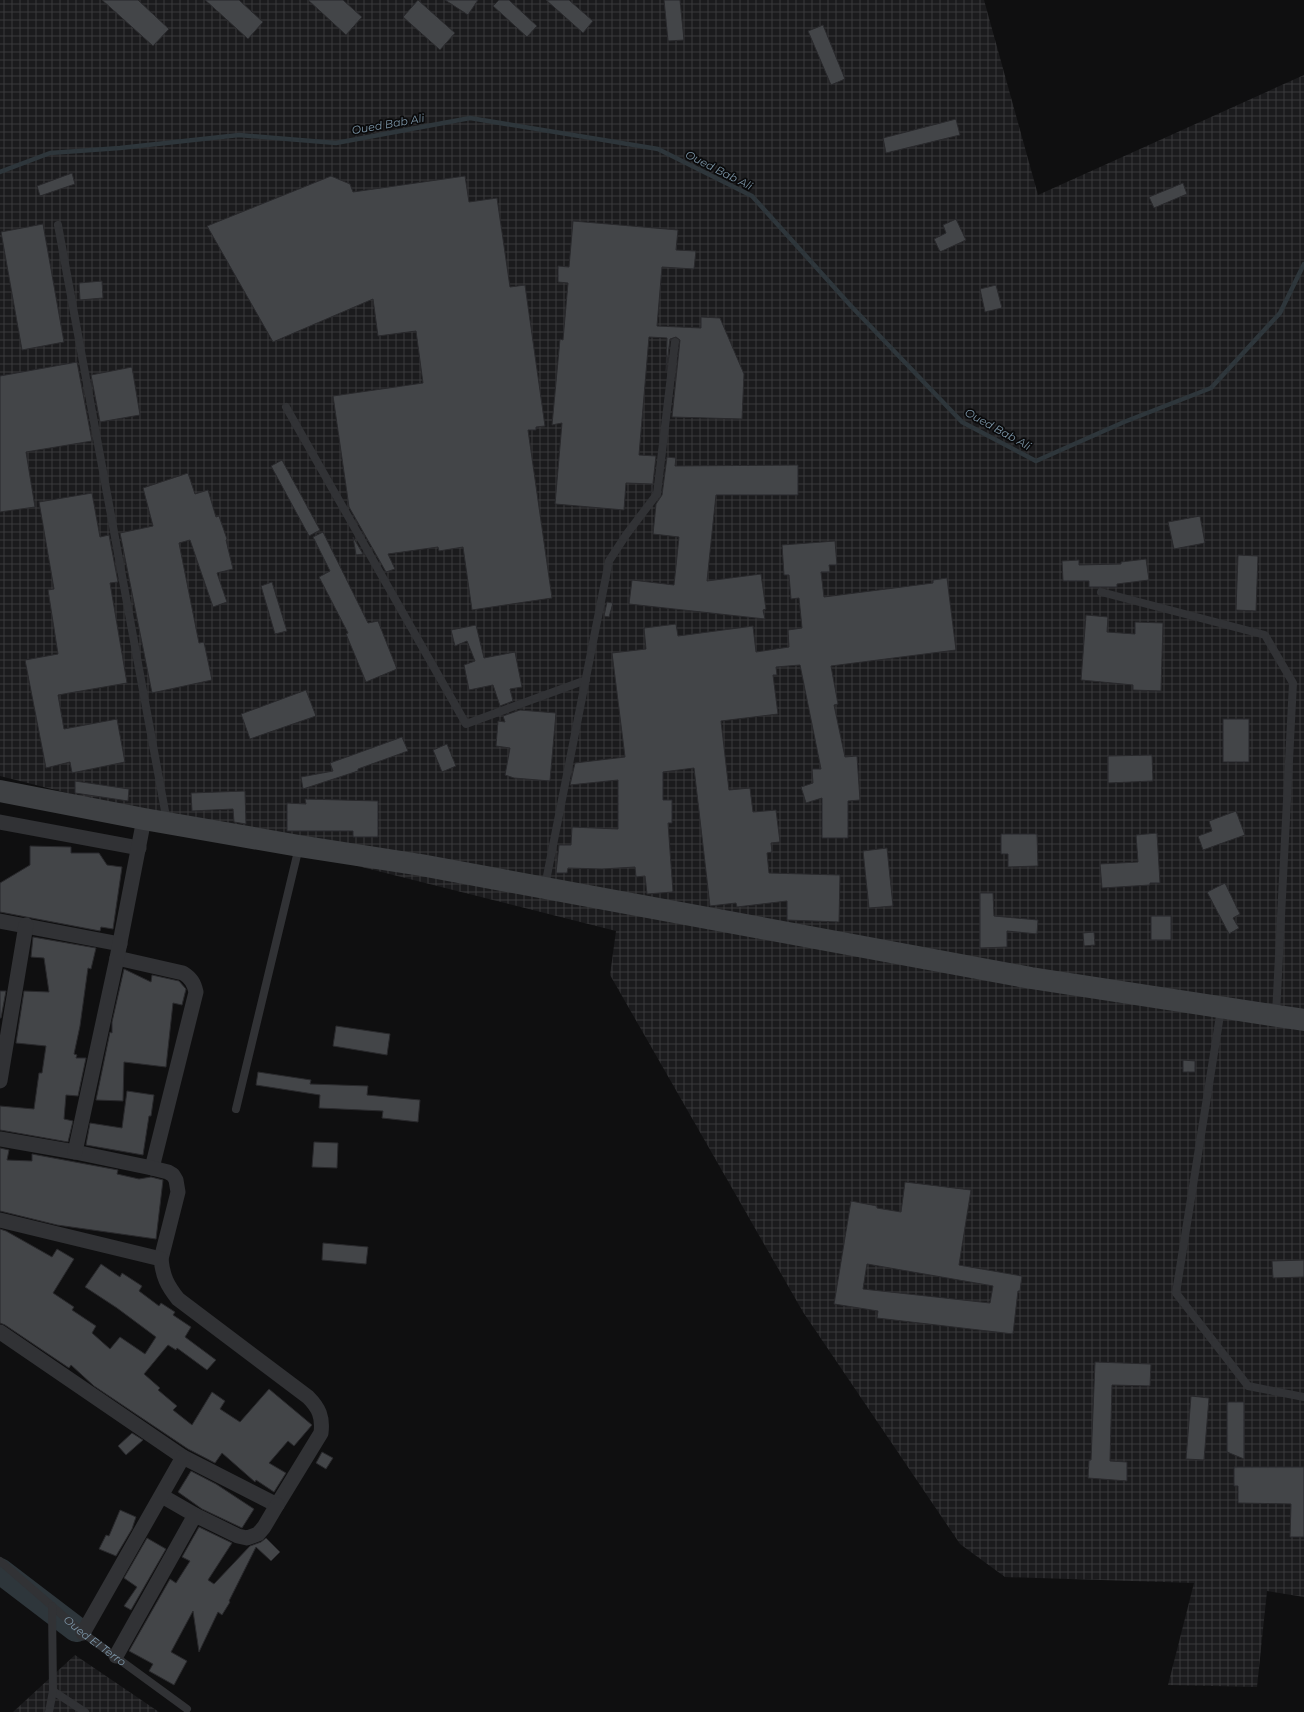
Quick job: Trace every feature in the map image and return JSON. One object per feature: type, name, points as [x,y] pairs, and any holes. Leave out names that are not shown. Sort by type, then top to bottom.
[{"type":"main road","points":[[0,789],[144,819],[299,846],[421,865],[1023,976],[1304,1020]]},
{"type":"street","points":[[75,1152],[118,951],[144,819]]},
{"type":"street","points":[[0,822],[139,848]]},
{"type":"street","points":[[0,921],[26,925],[118,951],[183,973],[190,977],[194,983],[196,992],[152,1168]]},
{"type":"street","points":[[0,1081],[26,925]]},
{"type":"street","points":[[0,1139],[75,1152],[152,1168],[168,1172],[173,1175],[178,1186],[178,1192],[161,1259],[162,1274],[170,1289],[178,1299],[308,1397],[317,1406],[321,1414],[321,1433],[258,1534],[247,1538],[238,1536],[195,1515],[162,1496]]},
{"type":"street","points":[[0,1220],[161,1259]]},
{"type":"street","points":[[0,1332],[183,1457],[277,1505]]},
{"type":"street","points":[[83,1633],[183,1457]]},
{"type":"street","points":[[116,1656],[195,1515]]},
{"type":"lane","points":[[58,225],[168,822]]},
{"type":"lane","points":[[545,889],[609,561],[626,535],[657,494],[676,342]]},
{"type":"lane","points":[[286,407],[466,724],[586,680]]},
{"type":"lane","points":[[1101,592],[1266,635],[1293,683],[1276,1015]]},
{"type":"lane","points":[[236,1109],[299,846]]},
{"type":"lane","points":[[1221,1008],[1176,1293],[1248,1386],[1304,1397]]},
{"type":"lane","points":[[0,1561],[83,1633],[187,1710]]},
{"type":"lane","points":[[49,1712],[53,1691],[52,1606]]},
{"type":"lane","points":[[53,1691],[85,1712]]},
{"type":"shaded area","points":[[0,0],[984,0],[1038,195],[1304,75],[1304,1597],[1267,1591],[1257,1687],[1168,1685],[1194,1583],[1005,1577],[960,1544],[803,1312],[610,975],[616,931],[0,776]]},
{"type":"shaded area","points":[[75,1655],[159,1712],[13,1712]]},
{"type":"building","points":[[102,0],[138,0],[169,29],[153,46]]},
{"type":"building","points":[[205,0],[239,0],[263,22],[248,39]]},
{"type":"building","points":[[308,0],[343,0],[362,17],[346,35]]},
{"type":"building","points":[[418,0],[455,33],[440,50],[403,17]]},
{"type":"building","points":[[445,0],[478,0],[468,15]]},
{"type":"building","points":[[499,0],[509,0],[537,26],[527,37],[493,6]]},
{"type":"building","points":[[546,0],[569,0],[593,21],[583,33]]},
{"type":"building","points":[[664,0],[680,0],[684,40],[668,41]]},
{"type":"building","points":[[823,25],[845,79],[831,85],[808,31]]},
{"type":"building","points":[[956,119],[960,135],[886,153],[883,138]]},
{"type":"building","points":[[72,173],[75,184],[40,196],[37,186]]},
{"type":"building","points":[[331,176],[350,184],[353,192],[465,176],[469,202],[497,198],[510,287],[525,285],[545,426],[536,427],[536,430],[528,430],[552,598],[472,610],[463,547],[439,551],[438,547],[388,554],[395,569],[386,572],[349,507],[333,396],[423,383],[416,331],[378,336],[373,299],[273,342],[207,226]]},
{"type":"building","points":[[1183,183],[1187,194],[1154,208],[1149,197]]},
{"type":"building","points":[[956,219],[966,240],[940,252],[934,239],[946,233],[943,225]]},
{"type":"building","points":[[573,221],[678,230],[676,250],[696,251],[694,269],[662,267],[657,326],[701,328],[701,317],[720,318],[744,374],[742,419],[672,417],[680,340],[676,337],[670,339],[666,371],[667,338],[649,337],[639,455],[656,456],[652,492],[651,493],[652,484],[626,483],[624,510],[555,504],[562,423],[552,425],[560,339],[563,340],[568,283],[558,282],[558,266],[569,267]]},
{"type":"building","points":[[43,224],[64,342],[22,350],[1,232]]},
{"type":"building","points":[[102,281],[103,298],[80,300],[79,283]]},
{"type":"building","points":[[996,285],[1002,308],[985,312],[980,289]]},
{"type":"building","points":[[77,362],[92,441],[26,452],[35,507],[0,512],[0,376]]},
{"type":"building","points":[[132,367],[140,415],[100,422],[91,375]]},
{"type":"building","points":[[667,457],[676,458],[675,466],[798,465],[798,495],[716,495],[707,581],[761,574],[766,609],[763,610],[765,619],[629,604],[632,580],[674,585],[679,537],[653,534],[656,504],[662,495]]},
{"type":"building","points":[[282,460],[320,530],[309,536],[271,466]]},
{"type":"building","points":[[188,473],[195,494],[208,490],[216,517],[219,516],[227,539],[233,569],[217,573],[227,602],[213,607],[190,540],[179,543],[199,643],[204,642],[212,680],[152,693],[120,533],[153,526],[143,488]]},
{"type":"building","points":[[92,493],[100,537],[109,535],[118,582],[110,583],[127,683],[58,695],[64,729],[117,719],[125,762],[72,773],[70,762],[46,768],[25,660],[58,654],[48,590],[54,589],[39,502]]},
{"type":"building","points":[[1200,516],[1205,543],[1174,549],[1168,522]]},
{"type":"building","points":[[323,532],[368,623],[378,621],[397,669],[366,682],[346,634],[348,633],[319,577],[330,571],[313,537]]},
{"type":"building","points":[[353,537],[363,554],[356,555]]},
{"type":"building","points":[[835,541],[837,565],[829,565],[830,572],[821,572],[824,597],[933,583],[933,580],[947,578],[956,650],[831,666],[838,704],[834,705],[845,757],[857,756],[860,800],[848,801],[848,838],[822,838],[822,798],[806,803],[801,787],[813,783],[812,769],[821,769],[800,665],[776,667],[777,675],[773,675],[778,714],[721,721],[729,790],[750,788],[753,812],[776,810],[780,842],[771,843],[772,852],[767,853],[769,873],[840,875],[839,922],[787,920],[787,901],[737,907],[736,903],[710,906],[694,768],[663,772],[663,800],[672,800],[672,823],[668,823],[673,892],[647,894],[645,876],[636,877],[635,867],[602,869],[568,868],[567,873],[556,873],[559,845],[571,845],[572,827],[618,829],[618,780],[570,785],[575,763],[625,757],[612,653],[646,649],[644,628],[676,624],[678,636],[753,626],[756,652],[789,647],[788,630],[802,628],[799,598],[791,599],[789,575],[784,575],[782,545]]},
{"type":"building","points":[[1238,555],[1258,556],[1256,611],[1236,610]]},
{"type":"building","points":[[1146,559],[1149,580],[1117,584],[1117,587],[1089,587],[1089,581],[1063,581],[1062,561],[1079,560],[1079,565],[1121,564],[1121,562]]},
{"type":"building","points":[[272,582],[287,631],[275,634],[261,586]]},
{"type":"building","points":[[607,602],[613,603],[609,617],[604,616]]},
{"type":"building","points":[[1086,615],[1108,617],[1107,632],[1135,634],[1135,622],[1163,623],[1161,691],[1133,690],[1133,685],[1081,680]]},
{"type":"building","points":[[476,625],[484,658],[515,652],[522,687],[510,689],[513,701],[500,706],[493,685],[469,690],[464,665],[475,661],[467,641],[455,646],[451,630]]},
{"type":"building","points":[[306,690],[316,716],[250,739],[241,714]]},
{"type":"building","points":[[520,710],[556,713],[550,781],[514,778],[505,775],[510,748],[496,746],[498,721],[505,722],[503,716]]},
{"type":"building","points":[[1223,719],[1249,719],[1249,762],[1223,762]]},
{"type":"building","points":[[402,737],[408,751],[358,769],[358,771],[303,789],[301,777],[333,771],[330,763]]},
{"type":"building","points":[[447,744],[456,766],[442,772],[433,750]]},
{"type":"building","points":[[1152,755],[1153,781],[1108,783],[1108,756]]},
{"type":"building","points":[[75,781],[129,789],[128,801],[75,793]]},
{"type":"building","points":[[245,791],[246,824],[234,822],[233,809],[192,811],[191,793]]},
{"type":"building","points":[[305,799],[378,801],[378,837],[353,837],[353,831],[287,831],[287,803],[306,804]]},
{"type":"building","points":[[1236,811],[1245,835],[1203,850],[1198,836],[1212,831],[1209,821]]},
{"type":"building","points":[[1157,833],[1160,883],[1102,888],[1100,864],[1138,862],[1136,835]]},
{"type":"building","points":[[1001,834],[1037,834],[1038,866],[1008,867],[1008,854],[1001,854]]},
{"type":"building","points":[[30,846],[71,847],[71,853],[99,853],[107,865],[122,867],[113,929],[101,927],[100,931],[0,912],[0,883],[30,865]]},
{"type":"building","points":[[887,848],[893,906],[869,908],[863,851]]},
{"type":"building","points":[[1225,883],[1240,914],[1233,918],[1239,928],[1229,934],[1207,892]]},
{"type":"building","points":[[980,893],[993,893],[994,916],[1038,920],[1037,934],[1007,931],[1007,947],[980,948]]},
{"type":"building","points":[[1151,916],[1171,916],[1171,940],[1151,940]]},
{"type":"building","points":[[1094,932],[1095,945],[1084,946],[1083,933]]},
{"type":"building","points":[[33,937],[96,948],[91,969],[88,968],[80,1026],[74,1054],[77,1055],[76,1058],[86,1058],[78,1096],[66,1095],[64,1119],[73,1121],[68,1142],[0,1130],[0,1106],[34,1109],[39,1073],[42,1073],[46,1046],[16,1043],[24,991],[49,992],[44,958],[31,957]]},
{"type":"building","points":[[124,969],[151,982],[152,975],[179,981],[186,989],[182,1005],[173,1003],[166,1067],[124,1062],[123,1101],[96,1100],[110,1032],[112,1033],[112,1022]]},
{"type":"building","points":[[0,991],[6,991],[1,1018],[0,1018]]},
{"type":"building","points":[[336,1026],[390,1034],[387,1055],[333,1046]]},
{"type":"building","points":[[1183,1060],[1195,1061],[1195,1072],[1183,1072]]},
{"type":"building","points":[[258,1072],[311,1080],[310,1084],[368,1086],[367,1095],[420,1100],[418,1122],[382,1118],[383,1111],[319,1108],[320,1095],[256,1085]]},
{"type":"building","points":[[127,1091],[154,1095],[143,1155],[86,1145],[90,1123],[122,1128]]},
{"type":"building","points":[[314,1142],[338,1143],[337,1168],[312,1167]]},
{"type":"building","points":[[0,1148],[9,1150],[7,1160],[32,1161],[32,1154],[118,1170],[117,1174],[139,1179],[151,1177],[163,1180],[156,1239],[57,1225],[0,1211]]},
{"type":"building","points":[[905,1182],[971,1190],[959,1265],[1022,1276],[1020,1291],[1018,1291],[1013,1334],[877,1318],[878,1311],[834,1304],[851,1201],[877,1206],[877,1208],[901,1212]],"holes":[[[867,1264],[993,1286],[990,1303],[863,1289]]]},
{"type":"building","points":[[0,1229],[52,1257],[57,1249],[74,1259],[53,1293],[74,1307],[72,1310],[96,1326],[92,1333],[110,1349],[120,1337],[145,1354],[156,1337],[117,1308],[85,1287],[101,1264],[120,1277],[122,1273],[142,1286],[139,1291],[159,1306],[161,1303],[175,1312],[173,1315],[191,1327],[185,1337],[216,1360],[207,1370],[177,1348],[176,1350],[168,1345],[144,1374],[160,1388],[158,1390],[177,1406],[173,1410],[192,1425],[212,1392],[225,1401],[220,1409],[240,1422],[269,1389],[312,1425],[294,1446],[288,1441],[269,1463],[286,1473],[274,1492],[256,1480],[255,1482],[222,1453],[215,1463],[188,1449],[94,1386],[71,1365],[69,1368],[0,1323]]},
{"type":"building","points":[[323,1243],[368,1247],[366,1264],[322,1260]]},
{"type":"building","points":[[1304,1260],[1304,1277],[1273,1278],[1272,1261]]},
{"type":"building","points":[[1095,1362],[1151,1364],[1150,1386],[1112,1385],[1110,1461],[1127,1462],[1127,1481],[1088,1478],[1089,1460],[1091,1460]]},
{"type":"building","points":[[1191,1396],[1209,1398],[1204,1460],[1186,1459]]},
{"type":"building","points":[[1227,1402],[1244,1402],[1244,1459],[1227,1452]]},
{"type":"building","points":[[132,1433],[143,1440],[126,1455],[118,1446]]},
{"type":"building","points":[[322,1452],[333,1458],[326,1469],[316,1463]]},
{"type":"building","points":[[1234,1467],[1304,1467],[1304,1537],[1290,1537],[1291,1504],[1238,1503],[1238,1486],[1234,1486]]},
{"type":"building","points":[[191,1471],[216,1484],[254,1509],[242,1528],[202,1509],[178,1492]]},
{"type":"building","points":[[120,1510],[136,1517],[132,1529],[116,1556],[99,1549],[106,1535],[109,1536]]},
{"type":"building","points":[[199,1527],[232,1543],[208,1580],[214,1584],[250,1546],[261,1542],[266,1538],[280,1552],[271,1561],[256,1547],[229,1601],[230,1602],[222,1615],[218,1612],[199,1652],[193,1611],[171,1652],[187,1661],[174,1685],[149,1671],[153,1664],[129,1651],[170,1579],[176,1583],[190,1561],[182,1557]]},
{"type":"building","points":[[147,1538],[166,1549],[131,1610],[124,1606],[137,1587],[124,1578]]},
{"type":"waterway","name":"Oued Bab Ali","points":[[0,172],[50,153],[120,148],[239,135],[336,143],[470,118],[658,149],[752,196],[851,306],[962,422],[1036,461],[1124,422],[1211,388],[1280,313],[1304,264]]},
{"type":"waterway","name":"Oued El Terro","points":[[0,1571],[76,1629]]}]
